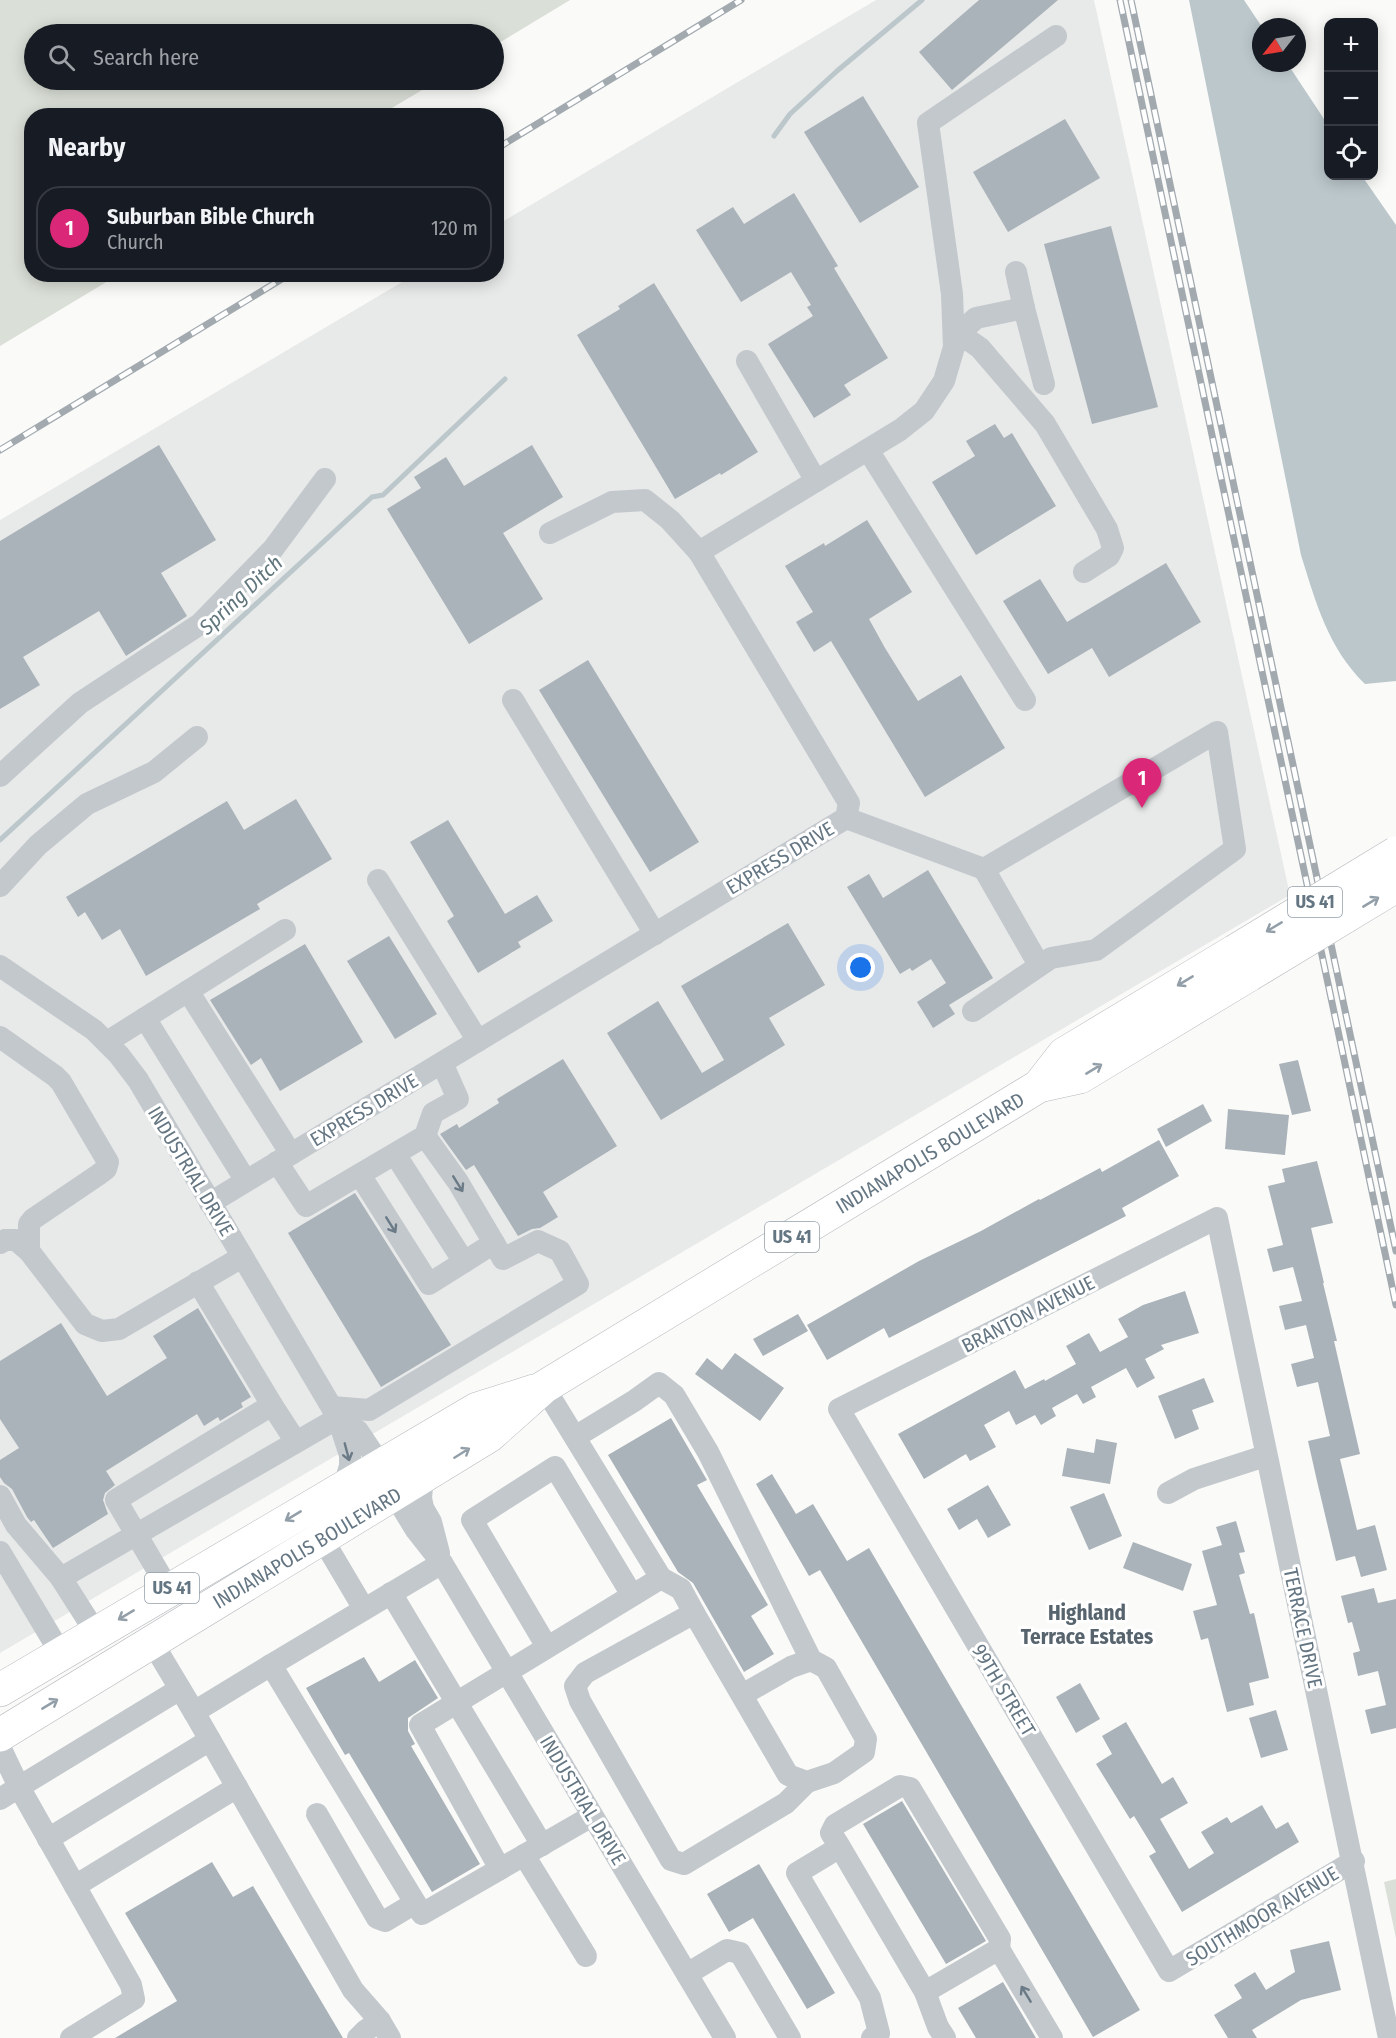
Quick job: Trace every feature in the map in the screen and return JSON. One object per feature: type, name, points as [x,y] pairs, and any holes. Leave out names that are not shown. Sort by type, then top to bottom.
[{"type":"highway","name":"INDIANAPOLIS BOULEVARD","points":[[1242,963],[1396,854]]},
{"type":"highway","name":"INDIANAPOLIS BOULEVARD","points":[[0,1735],[489,1436],[544,1388],[1039,1086],[1064,1054],[1396,886]]},
{"type":"highway","name":"INDIANAPOLIS BOULEVARD","points":[[0,1690],[380,1464],[477,1409],[544,1388]]},
{"type":"street","points":[[699,552],[900,430],[924,411],[944,381],[954,347],[952,294],[928,123],[1056,36]]},
{"type":"street","points":[[1016,272],[1044,384]]},
{"type":"street","points":[[954,338],[976,318],[1024,308]]},
{"type":"street","points":[[954,338],[970,341],[980,348],[1045,424],[1107,529],[1113,548],[1109,556],[1084,572]]},
{"type":"street","points":[[747,361],[816,481]]},
{"type":"street","points":[[868,450],[1025,700]]},
{"type":"street","points":[[0,776],[80,703],[200,624],[273,549],[325,479]]},
{"type":"street","name":"EXPRESS DRIVE","points":[[210,1203],[846,818],[849,803],[699,552],[670,520],[645,500],[612,502],[550,533]]},
{"type":"street","points":[[513,700],[655,934]]},
{"type":"street","points":[[973,1011],[1051,958],[1096,950],[1235,849],[1217,732],[984,869]]},
{"type":"street","points":[[0,886],[38,845],[87,804],[154,772],[197,736]]},
{"type":"street","points":[[846,818],[984,869],[1039,965]]},
{"type":"street","points":[[378,880],[478,1041]]},
{"type":"street","points":[[107,1042],[285,930]]},
{"type":"street","name":"INDUSTRIAL DRIVE","points":[[0,966],[94,1030],[119,1055],[138,1080],[335,1412],[350,1455],[350,1466],[344,1486]]},
{"type":"street","points":[[188,991],[284,1158],[306,1206],[426,1136],[433,1113],[458,1099],[442,1063]]},
{"type":"street","points":[[145,1018],[246,1181]]},
{"type":"street","points":[[0,1037],[61,1082],[108,1162],[106,1169],[33,1219],[29,1224],[29,1251]]},
{"type":"street","points":[[61,1578],[296,1442],[335,1412],[369,1410],[578,1284],[560,1251],[538,1241],[503,1259],[458,1182],[426,1136]]},
{"type":"street","points":[[395,1155],[464,1262]]},
{"type":"street","points":[[360,1175],[429,1284],[494,1243]]},
{"type":"street","name":"BRANTON AVENUE","points":[[839,1409],[1217,1218]]},
{"type":"street","name":"TERRACE DRIVE","points":[[1217,1218],[1265,1456],[1354,1861],[1389,2038]]},
{"type":"street","points":[[0,1243],[5,1240],[16,1240],[29,1251],[85,1324],[102,1331],[118,1329],[242,1257]]},
{"type":"street","points":[[198,1282],[296,1442]]},
{"type":"street","points":[[574,1437],[659,1383],[674,1395],[708,1452],[811,1660],[826,1668],[866,1738],[864,1752],[834,1773],[807,1782],[786,1803],[684,1864],[670,1860],[580,1701],[575,1686],[585,1673],[694,1613]]},
{"type":"street","points":[[544,1388],[662,1578],[681,1589],[788,1775],[807,1782]]},
{"type":"street","points":[[169,1590],[116,1500],[272,1405]]},
{"type":"street","name":"99TH STREET","points":[[839,1409],[1169,1971]]},
{"type":"street","name":"INDUSTRIAL DRIVE","points":[[335,1412],[358,1431],[380,1464],[394,1494],[416,1530],[442,1563],[725,2038]]},
{"type":"street","points":[[1168,1493],[1194,1479],[1265,1456]]},
{"type":"street","points":[[547,1647],[472,1520],[555,1467],[633,1595]]},
{"type":"street","name":"INDUSTRIAL DRIVE","points":[[423,1476],[421,1498],[423,1508],[430,1522],[442,1563]]},
{"type":"street","points":[[0,1496],[16,1525],[61,1578],[96,1633]]},
{"type":"street","points":[[322,1538],[364,1609]]},
{"type":"street","points":[[0,1552],[61,1654]]},
{"type":"street","points":[[194,1712],[442,1563]]},
{"type":"street","points":[[500,1869],[420,1725],[662,1578]]},
{"type":"street","points":[[391,1593],[457,1703],[586,1956]]},
{"type":"street","points":[[152,1642],[353,1990],[385,2030]]},
{"type":"street","points":[[742,1695],[791,1667],[811,1660]]},
{"type":"street","points":[[271,1665],[422,1914],[592,1815]]},
{"type":"street","points":[[9,1793],[180,1689]]},
{"type":"street","points":[[48,1839],[210,1740]]},
{"type":"street","points":[[0,1747],[9,1793],[48,1839],[131,1985],[134,1999],[72,2038]]},
{"type":"street","points":[[945,2038],[938,2027],[925,1992],[831,1833],[835,1825],[900,1786],[910,1788],[1000,1939],[999,1949],[1052,2038]]},
{"type":"street","points":[[75,1886],[237,1787]]},
{"type":"street","points":[[317,1814],[377,1918],[385,1920],[415,1903]]},
{"type":"street","points":[[840,1847],[797,1873],[870,1998],[876,2036]]},
{"type":"street","name":"SOUTHMOOR AVENUE","points":[[1169,1971],[1354,1861]]},
{"type":"street","points":[[925,1992],[999,1949]]},
{"type":"street","points":[[687,1974],[727,1950],[740,1953],[790,2038]]},
{"type":"street","points":[[358,2038],[365,2031],[385,2030]]},
{"type":"shaded area","points":[[0,0],[570,0],[504,40],[504,24],[24,24],[24,90],[422,90],[392,108],[24,108],[24,282],[106,282],[0,346]]},
{"type":"shaded area","points":[[876,0],[1094,0],[1290,895],[0,1653],[0,520],[402,282],[504,282],[504,221]]},
{"type":"shaded area","points":[[1189,0],[1244,0],[1256,18],[1252,18],[1252,72],[1293,72],[1324,119],[1324,180],[1365,180],[1396,225],[1396,681],[1365,684],[1352,670],[1332,640],[1301,555]]},
{"type":"shaded area","points":[[1396,1879],[1396,1938],[1384,1882]]},
{"type":"building","points":[[979,0],[1058,0],[952,90],[919,52]]},
{"type":"building","points":[[863,96],[919,187],[860,223],[804,132]]},
{"type":"building","points":[[1065,119],[1100,178],[1008,232],[973,172]]},
{"type":"building","points":[[794,193],[838,266],[834,268],[888,358],[844,385],[851,395],[814,418],[768,344],[813,316],[807,307],[811,305],[791,272],[741,302],[696,230],[733,207],[744,224]]},
{"type":"building","points":[[1111,226],[1158,407],[1092,424],[1044,244]]},
{"type":"building","points":[[654,283],[758,452],[675,499],[577,335],[620,309],[618,306]]},
{"type":"building","points":[[995,424],[1004,438],[1012,433],[1056,506],[976,555],[932,482],[975,456],[966,441]]},
{"type":"building","points":[[159,445],[216,540],[161,573],[187,616],[126,656],[99,611],[23,657],[40,685],[0,709],[0,541]]},
{"type":"building","points":[[532,445],[563,497],[503,533],[543,599],[469,644],[387,509],[421,488],[414,477],[446,457],[464,486]]},
{"type":"building","points":[[867,520],[912,592],[869,619],[885,648],[918,701],[961,675],[1005,748],[925,797],[831,641],[814,652],[796,622],[813,612],[785,566],[824,543],[825,546]]},
{"type":"building","points":[[1166,563],[1201,622],[1109,677],[1092,648],[1048,674],[1003,601],[1040,579],[1067,622]]},
{"type":"building","points":[[588,660],[699,842],[650,872],[539,690]]},
{"type":"building","points":[[296,799],[332,859],[257,904],[260,909],[146,976],[120,929],[102,940],[85,912],[78,917],[66,897],[227,801],[244,830]]},
{"type":"building","points":[[448,820],[505,914],[537,895],[553,921],[518,942],[521,947],[478,973],[447,921],[454,916],[410,842]]},
{"type":"building","points":[[928,870],[993,978],[949,1005],[955,1014],[933,1028],[917,1002],[946,983],[931,959],[912,971],[910,968],[900,974],[847,887],[869,874],[883,898]]},
{"type":"building","points":[[788,923],[825,985],[769,1018],[785,1045],[661,1120],[607,1033],[658,1001],[702,1073],[724,1060],[681,986]]},
{"type":"building","points":[[389,936],[437,1014],[395,1039],[347,961]]},
{"type":"building","points":[[305,944],[363,1042],[280,1091],[261,1058],[251,1065],[210,1000]]},
{"type":"building","points":[[563,1059],[617,1146],[543,1192],[558,1217],[540,1228],[518,1236],[474,1165],[466,1170],[440,1134],[457,1124],[459,1128],[499,1103],[497,1099]]},
{"type":"building","points":[[1298,1060],[1311,1111],[1292,1115],[1279,1064]]},
{"type":"building","points":[[1203,1104],[1212,1121],[1166,1147],[1157,1129]]},
{"type":"building","points":[[1228,1109],[1289,1115],[1285,1155],[1225,1149]]},
{"type":"building","points":[[1159,1140],[1179,1176],[1122,1208],[1126,1216],[889,1338],[884,1328],[827,1360],[807,1325],[919,1261],[1100,1168],[1102,1172]]},
{"type":"building","points":[[1317,1161],[1333,1223],[1311,1228],[1360,1454],[1340,1459],[1357,1530],[1375,1525],[1387,1570],[1361,1577],[1355,1556],[1336,1561],[1308,1441],[1330,1436],[1318,1382],[1297,1387],[1291,1364],[1314,1358],[1306,1325],[1285,1330],[1279,1306],[1302,1301],[1293,1267],[1273,1272],[1267,1249],[1283,1245],[1268,1186],[1285,1182],[1282,1169]]},
{"type":"building","points":[[355,1193],[451,1345],[381,1387],[288,1233]]},
{"type":"building","points":[[1185,1291],[1199,1333],[1161,1345],[1164,1349],[1145,1359],[1155,1378],[1137,1388],[1126,1368],[1091,1387],[1096,1397],[1083,1404],[1077,1394],[1052,1408],[1056,1416],[1041,1425],[1035,1415],[1016,1425],[1009,1411],[984,1425],[996,1447],[970,1461],[966,1454],[924,1479],[898,1434],[1015,1370],[1025,1389],[1044,1379],[1045,1381],[1076,1364],[1066,1346],[1089,1333],[1100,1352],[1128,1337],[1118,1319],[1143,1305]]},
{"type":"building","points":[[198,1308],[251,1397],[241,1403],[243,1407],[220,1421],[218,1417],[204,1426],[197,1414],[106,1471],[115,1485],[105,1493],[103,1500],[108,1514],[53,1548],[34,1520],[31,1522],[27,1517],[12,1489],[0,1477],[0,1460],[19,1448],[0,1419],[0,1361],[61,1323],[107,1396],[167,1358],[153,1336]]},
{"type":"building","points":[[798,1314],[808,1331],[763,1356],[753,1339]]},
{"type":"building","points":[[735,1353],[784,1388],[760,1421],[695,1374],[707,1358],[722,1370]]},
{"type":"building","points":[[1204,1378],[1214,1402],[1192,1410],[1199,1429],[1175,1439],[1158,1396]]},
{"type":"building","points":[[671,1418],[707,1480],[697,1485],[768,1605],[751,1616],[774,1654],[744,1672],[693,1583],[678,1572],[608,1455]]},
{"type":"building","points":[[1096,1439],[1117,1443],[1110,1484],[1062,1476],[1067,1448],[1094,1453]]},
{"type":"building","points":[[772,1474],[796,1514],[813,1504],[847,1561],[869,1548],[1140,2010],[1093,2037],[820,1570],[809,1576],[756,1484]]},
{"type":"building","points":[[988,1485],[1011,1525],[988,1538],[977,1519],[959,1530],[947,1509]]},
{"type":"building","points":[[1104,1493],[1122,1536],[1089,1550],[1070,1507]]},
{"type":"building","points":[[1236,1521],[1245,1552],[1239,1553],[1245,1573],[1239,1575],[1250,1614],[1254,1613],[1269,1678],[1249,1683],[1254,1705],[1227,1712],[1208,1638],[1201,1640],[1193,1611],[1217,1605],[1202,1551],[1222,1545],[1216,1527]]},
{"type":"building","points":[[1133,1542],[1192,1564],[1183,1591],[1123,1568]]},
{"type":"building","points":[[1374,1588],[1378,1603],[1396,1599],[1396,1728],[1371,1734],[1365,1710],[1386,1705],[1378,1671],[1358,1676],[1353,1653],[1360,1651],[1352,1622],[1348,1623],[1341,1596]]},
{"type":"building","points":[[364,1657],[379,1682],[415,1660],[438,1698],[408,1718],[408,1731],[415,1744],[411,1746],[480,1864],[432,1892],[349,1753],[345,1755],[306,1688]]},
{"type":"building","points":[[1080,1683],[1100,1719],[1076,1733],[1056,1697]]},
{"type":"building","points":[[1276,1710],[1288,1750],[1261,1758],[1249,1718]]},
{"type":"building","points":[[1126,1722],[1162,1784],[1173,1777],[1188,1803],[1160,1819],[1189,1869],[1214,1853],[1201,1832],[1227,1817],[1231,1823],[1262,1805],[1276,1829],[1288,1822],[1299,1842],[1182,1912],[1149,1856],[1156,1852],[1134,1816],[1130,1819],[1096,1764],[1112,1754],[1102,1736]]},
{"type":"building","points":[[902,1801],[986,1941],[946,1964],[863,1824]]},
{"type":"building","points":[[212,1862],[233,1897],[253,1886],[343,2038],[115,2038],[177,2001],[125,1913]]},
{"type":"building","points":[[759,1864],[835,1993],[807,2009],[753,1918],[729,1932],[707,1894]]},
{"type":"building","points":[[1329,1941],[1341,1990],[1301,2000],[1252,2030],[1257,2038],[1228,2038],[1214,2015],[1242,1998],[1234,1985],[1255,1972],[1266,1990],[1295,1972],[1290,1950]]},
{"type":"building","points":[[1003,1982],[1036,2038],[976,2038],[958,2008]]},
{"type":"waterway","points":[[774,136],[790,114],[837,71],[922,0]]},
{"type":"waterway","name":"Spring Ditch","points":[[0,840],[372,497],[383,495],[505,379]]},
{"type":"railway","points":[[504,144],[741,0]]},
{"type":"railway","points":[[1120,0],[1396,1305]]},
{"type":"railway","points":[[1131,0],[1396,1251]]},
{"type":"railway","points":[[0,450],[277,282]]},
{"type":"place","name":"Suburban Bible Church","points":[[1142,808]]},
{"type":"district","name":"Highland Terrace Estates","points":[[1087,1625]]}]
